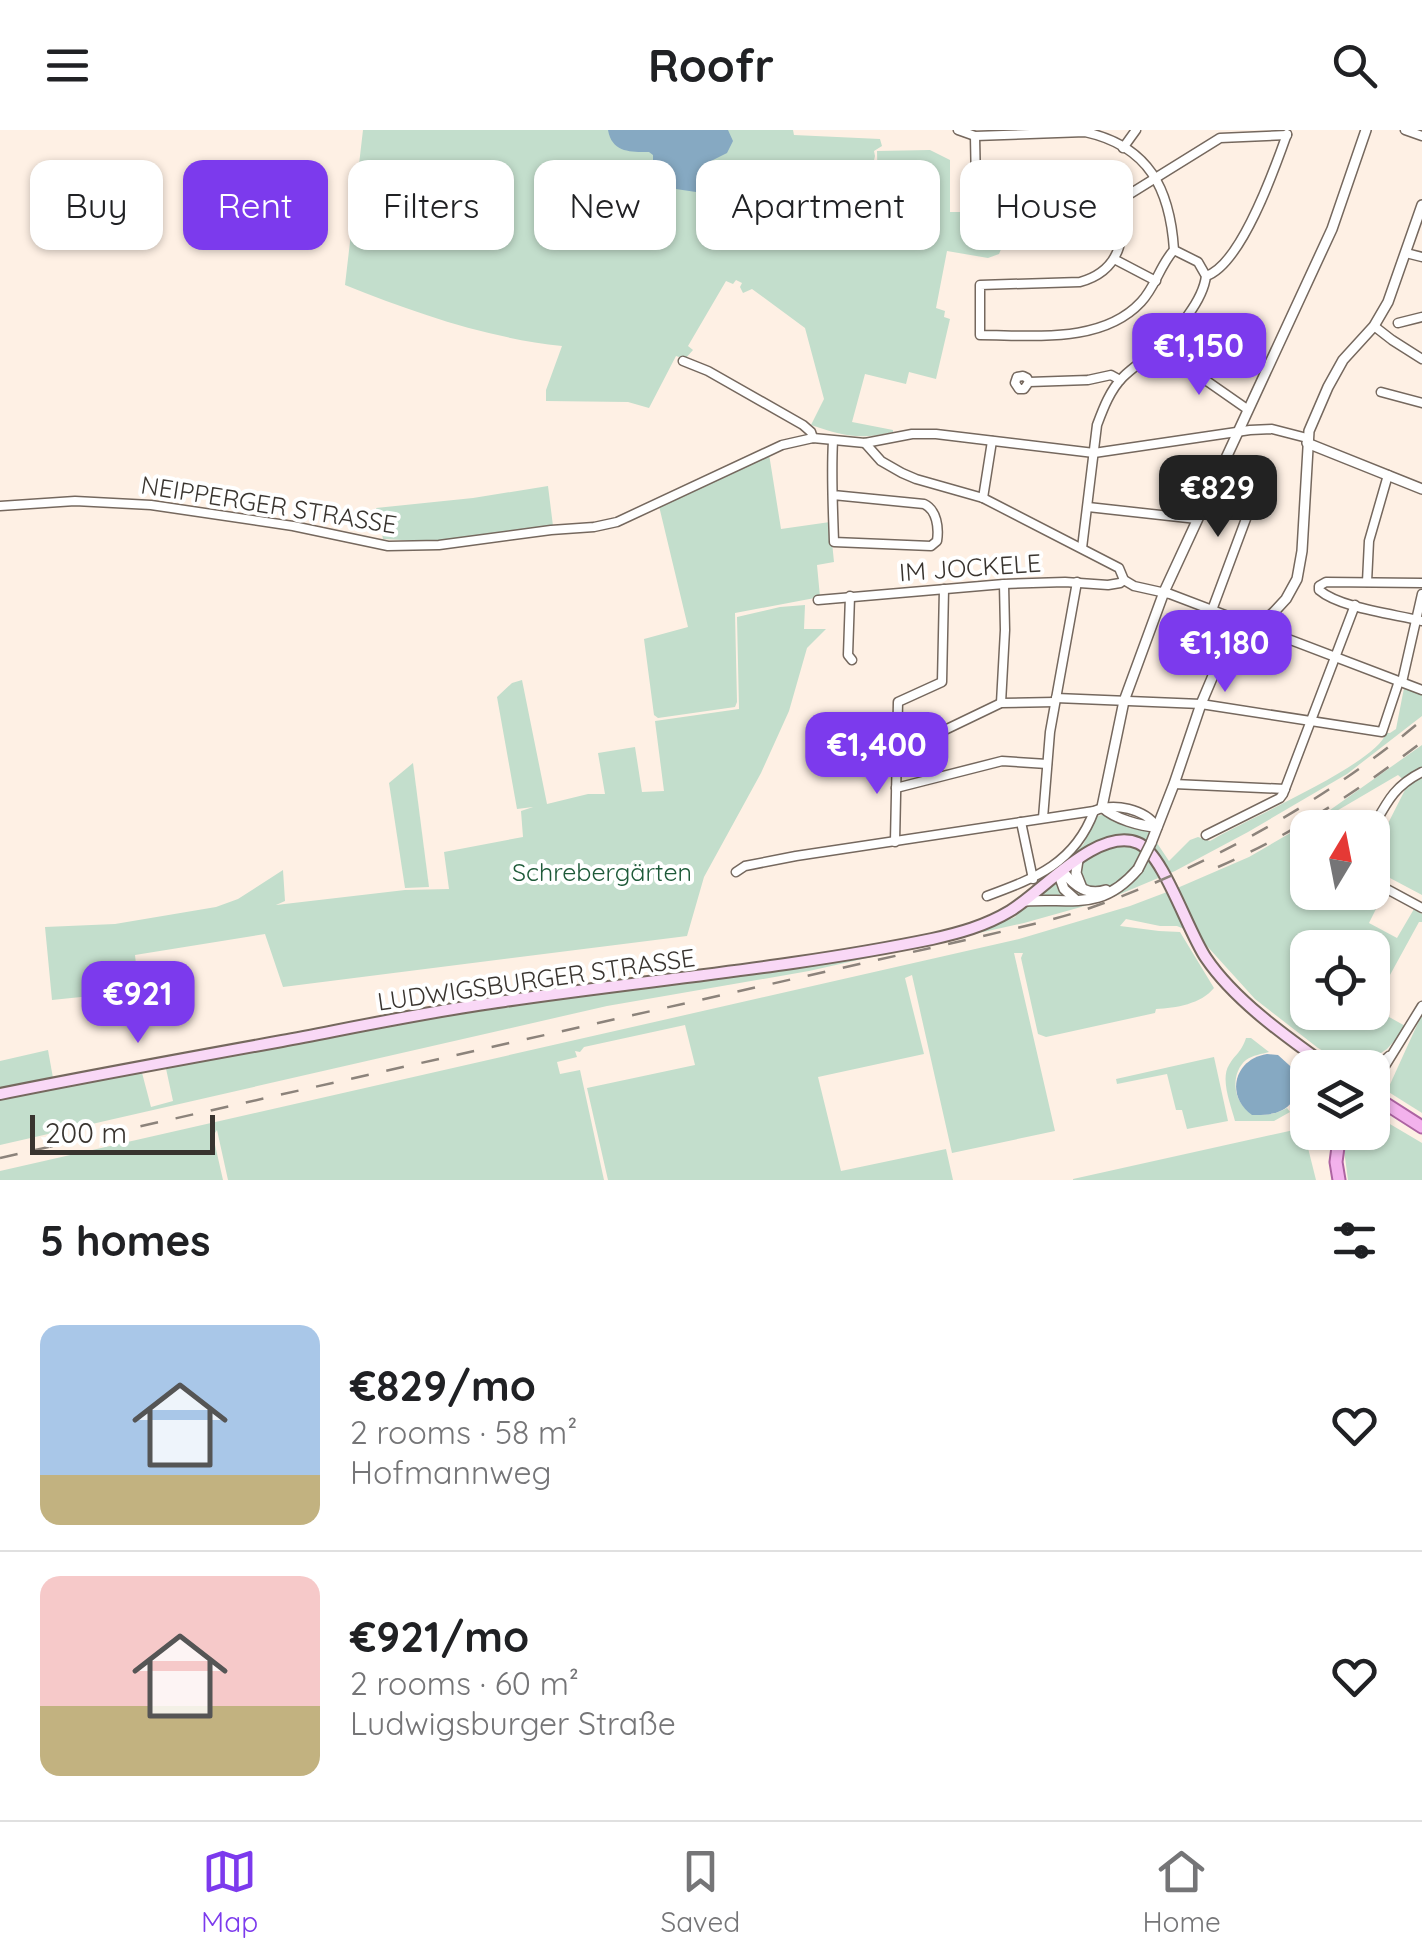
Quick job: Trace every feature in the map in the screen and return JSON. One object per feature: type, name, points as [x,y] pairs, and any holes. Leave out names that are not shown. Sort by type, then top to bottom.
[{"type":"main road","name":"LUDWIGSBURGER STRASSE","points":[[0,1094],[451,1009],[886,948],[980,926],[1026,901],[1097,847],[1120,840],[1140,844],[1154,856],[1207,960],[1245,1001],[1305,1050]]},
{"type":"main road","points":[[1390,1107],[1422,1128]]},
{"type":"main road","points":[[1338,1150],[1339,1180]]},
{"type":"street","points":[[958,130],[974,136],[1085,132],[1124,148],[1141,160],[1161,186],[1169,210],[1174,250],[1144,299],[1118,321],[1070,333],[980,336],[980,285],[1080,282],[1098,275],[1118,250]]},
{"type":"street","points":[[1124,148],[1136,130]]},
{"type":"street","points":[[987,896],[1033,879],[1079,843],[1098,809],[1124,701],[1164,592],[1332,228],[1366,130]]},
{"type":"street","points":[[1405,130],[1422,136]]},
{"type":"street","points":[[1133,192],[1220,138],[1238,133],[1287,132],[1271,180],[1243,234],[1221,267],[1206,276]]},
{"type":"street","points":[[974,136],[975,160]]},
{"type":"street","points":[[1026,901],[1085,902],[1110,893],[1130,879],[1157,827],[1200,704],[1220,664],[1286,598],[1300,574],[1307,441],[1323,396],[1342,360],[1374,326],[1394,291],[1422,205]]},
{"type":"street","points":[[1082,548],[1097,426],[1104,406],[1120,380],[1163,344],[1202,290],[1206,276],[1198,262],[1174,250]]},
{"type":"street","points":[[1406,253],[1422,257]]},
{"type":"street","points":[[1114,259],[1156,281]]},
{"type":"street","points":[[1398,322],[1422,317]]},
{"type":"street","points":[[1374,326],[1422,359]]},
{"type":"street","points":[[1172,356],[1247,408]]},
{"type":"street","points":[[684,360],[802,425],[813,438],[834,442],[865,443],[924,434],[1094,453],[1272,429],[1419,488],[1422,476]]},
{"type":"street","points":[[1029,382],[1088,380],[1111,375],[1120,380]]},
{"type":"street","points":[[1381,392],[1422,403]]},
{"type":"street","name":"NEIPPERGER STRASSE","points":[[0,506],[75,501],[151,504],[293,526],[388,546],[438,546],[618,522],[782,444],[813,438]]},
{"type":"street","points":[[984,498],[992,441]]},
{"type":"street","points":[[833,495],[929,506],[938,541],[931,546],[836,544],[833,495],[834,442]]},
{"type":"street","points":[[865,443],[880,461],[902,473],[984,498],[1119,568],[1124,580],[1138,588],[1164,592],[1422,690]]},
{"type":"street","points":[[1212,610],[1252,495],[1250,487],[1219,472]]},
{"type":"street","points":[[1367,582],[1369,542],[1388,475]]},
{"type":"street","points":[[1088,506],[1197,520]]},
{"type":"street","name":"IM JOCKELE","points":[[818,600],[1004,584],[1108,585],[1124,580]]},
{"type":"street","points":[[1044,818],[1055,700],[1077,582]]},
{"type":"street","points":[[1419,620],[1354,605],[1319,590],[1326,582],[1422,583]]},
{"type":"street","points":[[1000,703],[1004,584]]},
{"type":"street","points":[[895,842],[898,702],[939,685],[943,678],[944,589]]},
{"type":"street","points":[[832,763],[842,755],[897,754],[1000,703],[1055,700],[1200,704],[1382,732],[1419,620],[1422,594]]},
{"type":"street","points":[[850,596],[848,655],[852,660]]},
{"type":"street","points":[[1206,835],[1276,801],[1286,789],[1354,605]]},
{"type":"street","points":[[896,788],[1002,761],[1047,764]]},
{"type":"street","points":[[1383,810],[1394,791],[1422,772]]},
{"type":"street","points":[[1174,784],[1286,789]]},
{"type":"street","points":[[1268,787],[1276,801]]},
{"type":"street","points":[[1098,809],[1157,827]]},
{"type":"street","points":[[736,872],[745,866],[796,856],[1098,809],[1140,813],[1157,827]]},
{"type":"street","points":[[1021,822],[1033,879]]},
{"type":"street","points":[[1133,822],[1144,830],[1148,841]]},
{"type":"street","points":[[1078,860],[1076,873],[1083,890]]},
{"type":"street","points":[[1061,873],[1092,892],[1108,889],[1136,867]]},
{"type":"street","points":[[1061,873],[1064,889],[1077,901]]},
{"type":"street","points":[[1390,891],[1422,908]]},
{"type":"street","points":[[1390,1058],[1422,1006]]},
{"type":"street","points":[[1390,1055],[1396,1049]]},
{"type":"green space","points":[[363,130],[793,130],[794,135],[880,139],[882,146],[874,151],[874,160],[696,160],[696,250],[940,250],[940,160],[877,160],[877,151],[930,150],[950,160],[950,212],[960,212],[960,250],[1001,250],[988,258],[947,251],[936,308],[945,311],[944,317],[950,319],[936,379],[909,372],[906,384],[865,374],[852,422],[893,432],[852,436],[811,425],[824,399],[805,328],[752,289],[743,293],[742,283],[736,280],[733,284],[726,281],[688,346],[693,350],[685,359],[676,356],[649,408],[628,402],[546,401],[546,390],[562,346],[452,323],[345,285],[349,250],[514,250],[514,160],[360,160]]},
{"type":"green space","points":[[769,454],[781,529],[830,522],[834,562],[817,565],[820,597],[735,613],[735,707],[658,718],[654,715],[644,639],[688,627],[659,506]]},
{"type":"green space","points":[[548,486],[553,526],[440,542],[383,539],[376,508],[473,498]]},
{"type":"green space","name":"Schrebergärten","points":[[805,605],[804,629],[826,629],[807,648],[789,711],[761,773],[704,877],[687,936],[283,987],[265,934],[135,955],[139,991],[52,1000],[45,927],[115,924],[216,907],[238,899],[283,870],[285,901],[276,905],[405,890],[449,889],[444,852],[523,837],[521,811],[533,807],[517,809],[497,697],[512,683],[522,680],[547,804],[605,794],[598,753],[635,747],[642,792],[664,791],[655,721],[739,709],[737,617]]},
{"type":"green space","points":[[1404,688],[1422,694],[1422,716],[1347,774],[1175,871],[1106,900],[1024,923],[809,971],[607,1006],[0,1145],[0,1098],[141,1069],[151,1107],[173,1101],[165,1064],[469,1010],[904,949],[979,932],[1015,917],[1044,879],[1083,845],[1097,816],[1106,814],[1147,828],[1169,861],[1190,840],[1198,837],[1210,841],[1359,760],[1386,733],[1396,729]]},
{"type":"green space","points":[[1422,745],[1422,895],[1390,878],[1390,819],[1408,784],[1398,775],[1338,810],[1330,810]]},
{"type":"green space","points":[[413,763],[429,887],[405,888],[389,783]]},
{"type":"green space","points":[[1290,833],[1290,910],[1376,910],[1369,923],[1382,930],[1290,930],[1290,1026],[1255,999],[1206,945],[1175,889],[1249,857]]},
{"type":"green space","points":[[1167,892],[1184,929],[1126,919],[1120,926],[1180,932],[1214,988],[1195,1001],[1046,1037],[1038,1034],[1023,953],[1014,953],[1055,1131],[952,1153],[912,975],[905,978],[924,1054],[818,1077],[841,1171],[946,1149],[953,1180],[608,1180],[587,1088],[695,1065],[685,1025],[584,1047],[575,1051],[577,1057],[557,1062],[560,1074],[580,1070],[604,1180],[228,1180],[217,1130],[213,1136],[223,1180],[0,1180],[0,1171],[1019,939]]},
{"type":"green space","points":[[1414,909],[1422,914],[1390,975],[1390,934],[1397,938]]},
{"type":"green space","points":[[1422,1014],[1422,1113],[1390,1093],[1390,1084]]},
{"type":"green space","points":[[1390,1018],[1407,1027],[1386,1050],[1318,1048],[1295,1030],[1390,1030]]},
{"type":"green space","points":[[1246,1038],[1251,1038],[1269,1052],[1246,1060],[1239,1069],[1236,1090],[1246,1109],[1257,1114],[1287,1108],[1290,1112],[1274,1121],[1235,1121],[1226,1078],[1229,1065]]},
{"type":"green space","points":[[48,1050],[53,1078],[0,1088],[0,1061]]},
{"type":"green space","points":[[1214,1057],[1228,1121],[1187,1129],[1182,1110],[1176,1110],[1167,1074],[1117,1084],[1116,1079]]},
{"type":"green space","points":[[1390,1124],[1422,1143],[1422,1180],[1348,1180],[1344,1150],[1390,1150]]},
{"type":"green space","points":[[1290,1131],[1290,1150],[1308,1150],[1316,1180],[1073,1180]]},
{"type":"water","points":[[608,130],[728,130],[733,141],[727,153],[713,160],[696,160],[696,192],[676,189],[676,160],[653,160],[649,152],[629,151],[610,138]]},
{"type":"water","points":[[1278,1055],[1290,1066],[1290,1104],[1272,1114],[1252,1115],[1238,1098],[1237,1079],[1256,1057]]},
{"type":"railway","points":[[0,1158],[1077,912],[1179,872],[1265,829],[1346,778],[1422,720]]},
{"type":"railway","points":[[1218,867],[1323,811],[1422,742]]}]
